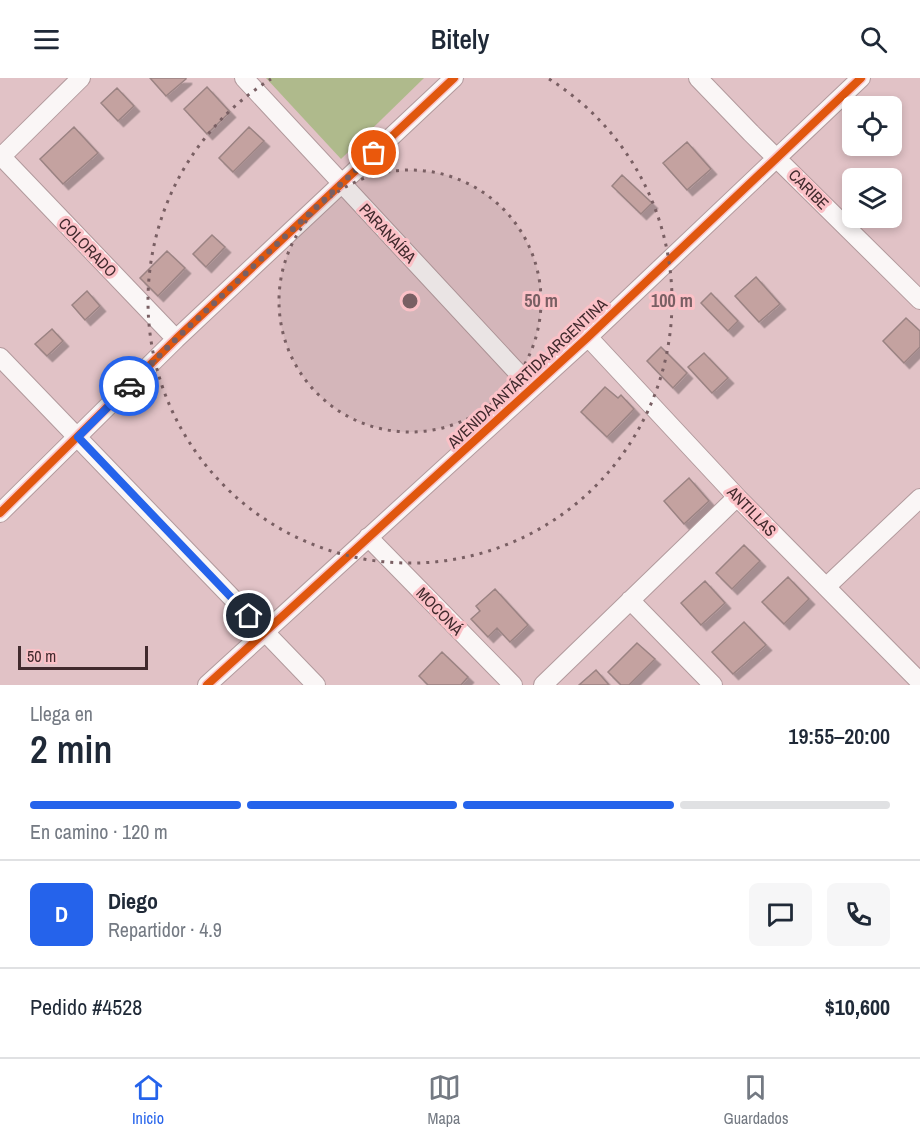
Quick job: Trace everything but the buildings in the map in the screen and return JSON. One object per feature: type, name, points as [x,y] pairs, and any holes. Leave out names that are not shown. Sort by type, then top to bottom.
[{"type":"street","points":[[0,156],[81,78]]},
{"type":"street","name":"PARANAÍBA","points":[[244,78],[532,388]]},
{"type":"street","points":[[0,513],[176,339],[454,78]]},
{"type":"street","name":"CARIBE","points":[[698,78],[920,300]]},
{"type":"street","name":"AVENIDA ANTÁRTIDA ARGENTINA","points":[[207,685],[588,337],[861,78]]},
{"type":"street","name":"COLORADO","points":[[0,156],[176,339]]},
{"type":"street","name":"ANTILLAS","points":[[588,337],[737,497],[920,682]]},
{"type":"street","points":[[0,357],[316,685]]},
{"type":"street","points":[[543,685],[737,497]]},
{"type":"street","points":[[826,587],[920,498]]},
{"type":"street","name":"MOCONÁ","points":[[368,537],[513,685]]},
{"type":"street","points":[[630,600],[713,685]]},
{"type":"green space","points":[[266,78],[424,78],[341,159]]},
{"type":"cycle path","points":[[0,513],[176,339],[454,78]]},
{"type":"cycle path","points":[[207,685],[588,337],[861,78]]},
{"type":"way so far","points":[[129,386],[374,153]]},
{"type":"route","points":[[129,386],[78,437],[249,616]]}]
